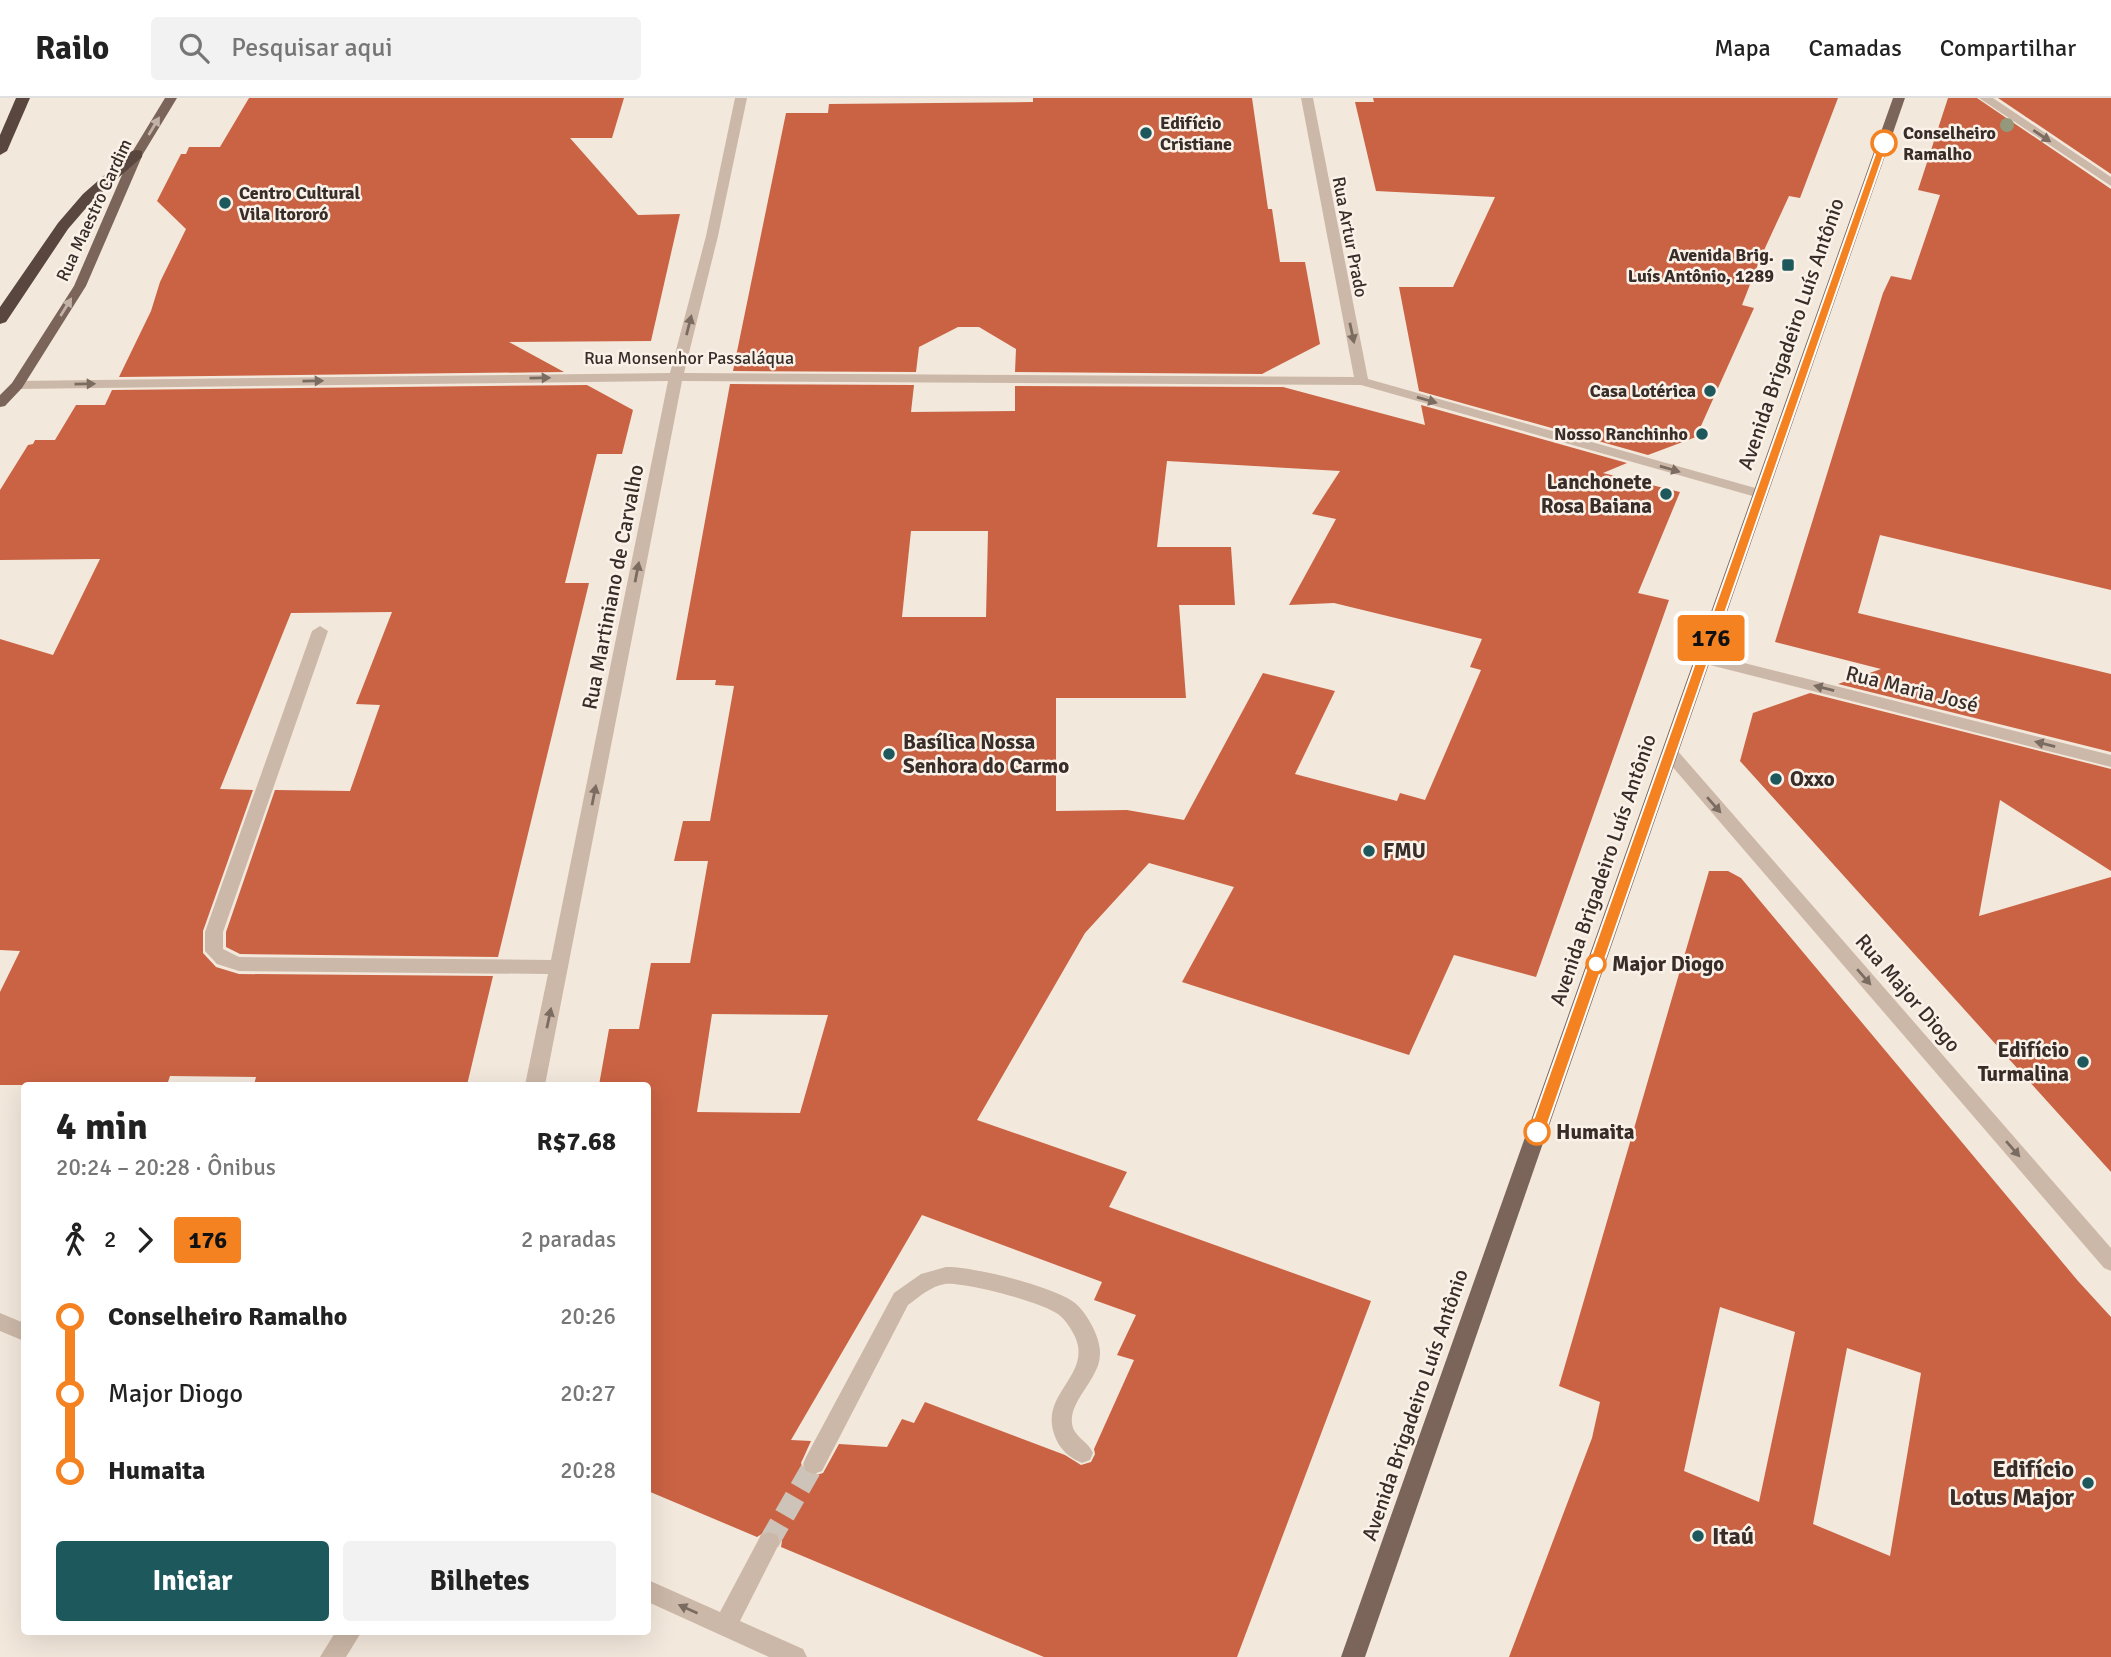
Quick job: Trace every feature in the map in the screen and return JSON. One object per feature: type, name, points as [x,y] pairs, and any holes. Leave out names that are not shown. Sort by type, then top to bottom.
[{"type":"highway","points":[[0,151],[23,98]]},
{"type":"highway","points":[[0,319],[63,226],[88,197],[137,154]]},
{"type":"main road","name":"Rua Maestro Cardim","points":[[0,403],[17,385],[80,286],[137,154],[171,98]]},
{"type":"main road","name":"Avenida Brigadeiro Luís Antônio","points":[[1353,1657],[1899,98]]},
{"type":"street","name":"Rua Martiniano de Carvalho","points":[[536,1082],[676,376],[712,236],[741,98]]},
{"type":"street","name":"Rua Artur Prado","points":[[1307,98],[1362,382]]},
{"type":"street","points":[[1985,98],[2111,182]]},
{"type":"street","name":"Rua Monsenhor Passaláqua","points":[[17,385],[676,376],[1362,382],[1761,494]]},
{"type":"street","points":[[320,631],[214,932],[214,951],[223,959],[239,964],[560,967]]},
{"type":"street","name":"Rua Maria José","points":[[1704,658],[2111,761]]},
{"type":"street","name":"Rua Major Diogo","points":[[1670,753],[2111,1262]]},
{"type":"street","points":[[814,1464],[901,1299],[922,1282],[939,1276],[961,1274],[1063,1306],[1079,1323],[1088,1343],[1089,1360],[1065,1403],[1062,1422],[1067,1441],[1082,1453]]},
{"type":"street","points":[[0,1322],[21,1331]]},
{"type":"street","points":[[725,1625],[769,1542]]},
{"type":"street","points":[[651,1592],[795,1657]]},
{"type":"street","points":[[332,1657],[347,1635]]},
{"type":"building","points":[[249,98],[624,98],[612,138],[570,138],[638,215],[680,214],[651,341],[509,342],[564,372],[119,377],[186,229],[157,201],[181,154],[186,154],[189,147],[220,147]]},
{"type":"building","points":[[1033,98],[1252,98],[1268,209],[1272,209],[1280,262],[1305,262],[1320,344],[1262,374],[1015,372],[1016,349],[979,327],[958,327],[919,347],[916,372],[733,371],[786,113],[828,113],[829,104],[1033,102]]},
{"type":"building","points":[[1373,98],[1838,98],[1800,198],[1789,196],[1760,259],[1742,305],[1754,308],[1696,437],[1648,455],[1419,391],[1399,287],[1453,287],[1495,197],[1376,191],[1355,102],[1374,102]]},
{"type":"building","points":[[1948,98],[1977,98],[2111,189],[2111,590],[1880,535],[1858,613],[2111,674],[2111,752],[1838,684],[1881,669],[1775,642],[1883,293],[1891,276],[1911,280],[1940,195],[1918,190]]},
{"type":"building","points":[[1998,98],[2111,98],[2111,174]]},
{"type":"building","points":[[730,384],[914,385],[911,412],[1015,411],[1015,386],[1283,387],[1425,425],[1421,405],[1627,463],[1603,473],[1680,492],[1638,593],[1669,600],[1536,977],[1454,955],[1409,1055],[1182,982],[1234,887],[1149,863],[1085,933],[977,1120],[1127,1172],[1109,1207],[1371,1301],[1237,1657],[1044,1657],[781,1547],[782,1541],[778,1533],[768,1530],[757,1537],[651,1492],[651,1082],[600,1082],[609,1029],[639,1029],[651,963],[690,963],[708,861],[674,861],[683,821],[710,821],[734,686],[715,685],[716,680],[676,680]],"holes":[[[1167,461],[1340,471],[1312,514],[1336,519],[1289,605],[1334,603],[1482,639],[1470,667],[1481,670],[1425,800],[1400,793],[1397,801],[1295,774],[1335,691],[1263,673],[1184,820],[1127,810],[1056,811],[1056,698],[1186,698],[1179,605],[1235,605],[1231,547],[1157,547]],[[911,531],[988,531],[986,617],[902,617]],[[712,1014],[828,1015],[800,1113],[697,1112]],[[922,1215],[1102,1282],[1094,1300],[1136,1315],[1117,1355],[1134,1360],[1094,1449],[1091,1462],[1081,1465],[1065,1455],[925,1402],[914,1423],[902,1419],[887,1447],[839,1444],[823,1473],[813,1476],[804,1472],[801,1463],[811,1441],[791,1440]]]},
{"type":"building","points":[[587,385],[633,410],[622,454],[597,454],[565,583],[589,583],[498,957],[240,954],[226,947],[226,932],[275,790],[350,791],[380,705],[356,704],[392,612],[291,613],[220,789],[253,790],[203,931],[203,953],[216,967],[239,974],[493,976],[468,1082],[255,1082],[256,1077],[170,1076],[168,1082],[21,1082],[21,1085],[0,1085],[0,992],[20,951],[0,950],[0,639],[53,655],[100,559],[0,560],[0,490],[28,445],[35,440],[55,440],[76,405],[105,405],[112,390]]},
{"type":"building","points":[[1810,693],[2111,769],[2111,871],[2000,800],[1979,916],[2111,877],[2111,1172],[1740,761],[1753,713]]},
{"type":"building","points":[[1709,871],[1728,871],[1741,878],[2111,1317],[2111,1657],[1509,1657],[1592,1438],[1600,1402],[1559,1386]],"holes":[[[1720,1307],[1795,1332],[1759,1502],[1684,1471]],[[1847,1348],[1921,1373],[1890,1556],[1813,1524]]]},
{"type":"tunnel","points":[[769,1542],[814,1464]]},
{"type":"bus line","name":"176","points":[[1537,1132],[1884,143]]},
{"type":"place","name":"Edifício Cristiane","points":[[1146,133]]},
{"type":"place","name":"Conselheiro Ramalho","points":[[1884,143]]},
{"type":"place","name":"Centro Cultural Vila Itororó","points":[[225,203]]},
{"type":"place","name":"Avenida Brig. Luís Antônio, 1289","points":[[1788,265]]},
{"type":"place","name":"Casa Lotérica","points":[[1710,391]]},
{"type":"place","name":"Nosso Ranchinho","points":[[1702,434]]},
{"type":"place","name":"Lanchonete Rosa Baiana","points":[[1666,494]]},
{"type":"place","name":"Basílica Nossa Senhora do Carmo","points":[[889,754]]},
{"type":"place","name":"Oxxo","points":[[1776,779]]},
{"type":"place","name":"FMU","points":[[1369,851]]},
{"type":"place","name":"Major Diogo","points":[[1596,964]]},
{"type":"place","name":"Edifício Turmalina","points":[[2083,1062]]},
{"type":"place","name":"Humaita","points":[[1537,1132]]},
{"type":"place","name":"Edifício Lotus Major","points":[[2088,1483]]},
{"type":"place","name":"Itaú","points":[[1698,1536]]}]
